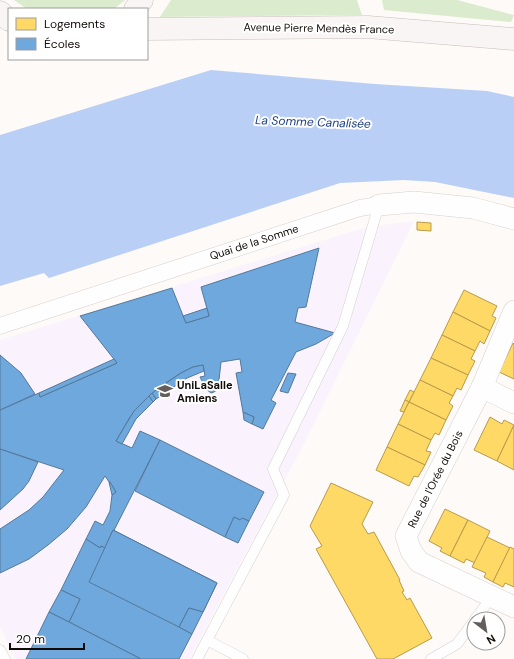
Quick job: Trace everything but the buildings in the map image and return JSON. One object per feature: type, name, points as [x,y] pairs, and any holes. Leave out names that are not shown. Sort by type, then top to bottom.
[{"type":"main road","points":[[136,8],[142,0]]},
{"type":"main road","name":"Avenue Pierre Mendès France","points":[[148,29],[368,27],[514,39]]},
{"type":"street","name":"Quai de la Somme","points":[[0,326],[360,208],[414,202],[473,208],[514,219]]},
{"type":"street","name":"Rue de l'Orée du Bois","points":[[514,311],[482,387],[406,536],[411,551],[419,562],[514,607]]},
{"type":"street","points":[[482,387],[514,403]]},
{"type":"lane","points":[[197,659],[284,495],[273,469],[343,326],[379,206]]},
{"type":"lane","points":[[482,611],[492,597]]},
{"type":"lane","points":[[431,659],[457,644],[466,632]]},
{"type":"lane","points":[[207,640],[243,659]]},
{"type":"lane","points":[[0,650],[5,659]]},
{"type":"shaded area","name":"UniLaSalle Amiens","points":[[414,221],[305,442],[189,659],[16,659],[0,627],[0,340],[367,227]]},
{"type":"green space","points":[[14,0],[125,0],[115,8],[26,8]]},
{"type":"green space","points":[[171,0],[357,0],[362,15],[160,17]]},
{"type":"green space","points":[[382,0],[457,0],[514,15],[511,22],[384,10]]},
{"type":"water","name":"La Somme Canalisée","points":[[211,70],[375,84],[487,91],[514,97],[514,198],[435,182],[404,180],[340,183],[49,278],[44,273],[0,286],[0,135]]},
{"type":"place","name":"UniLaSalle Amiens","points":[[165,391]]}]
